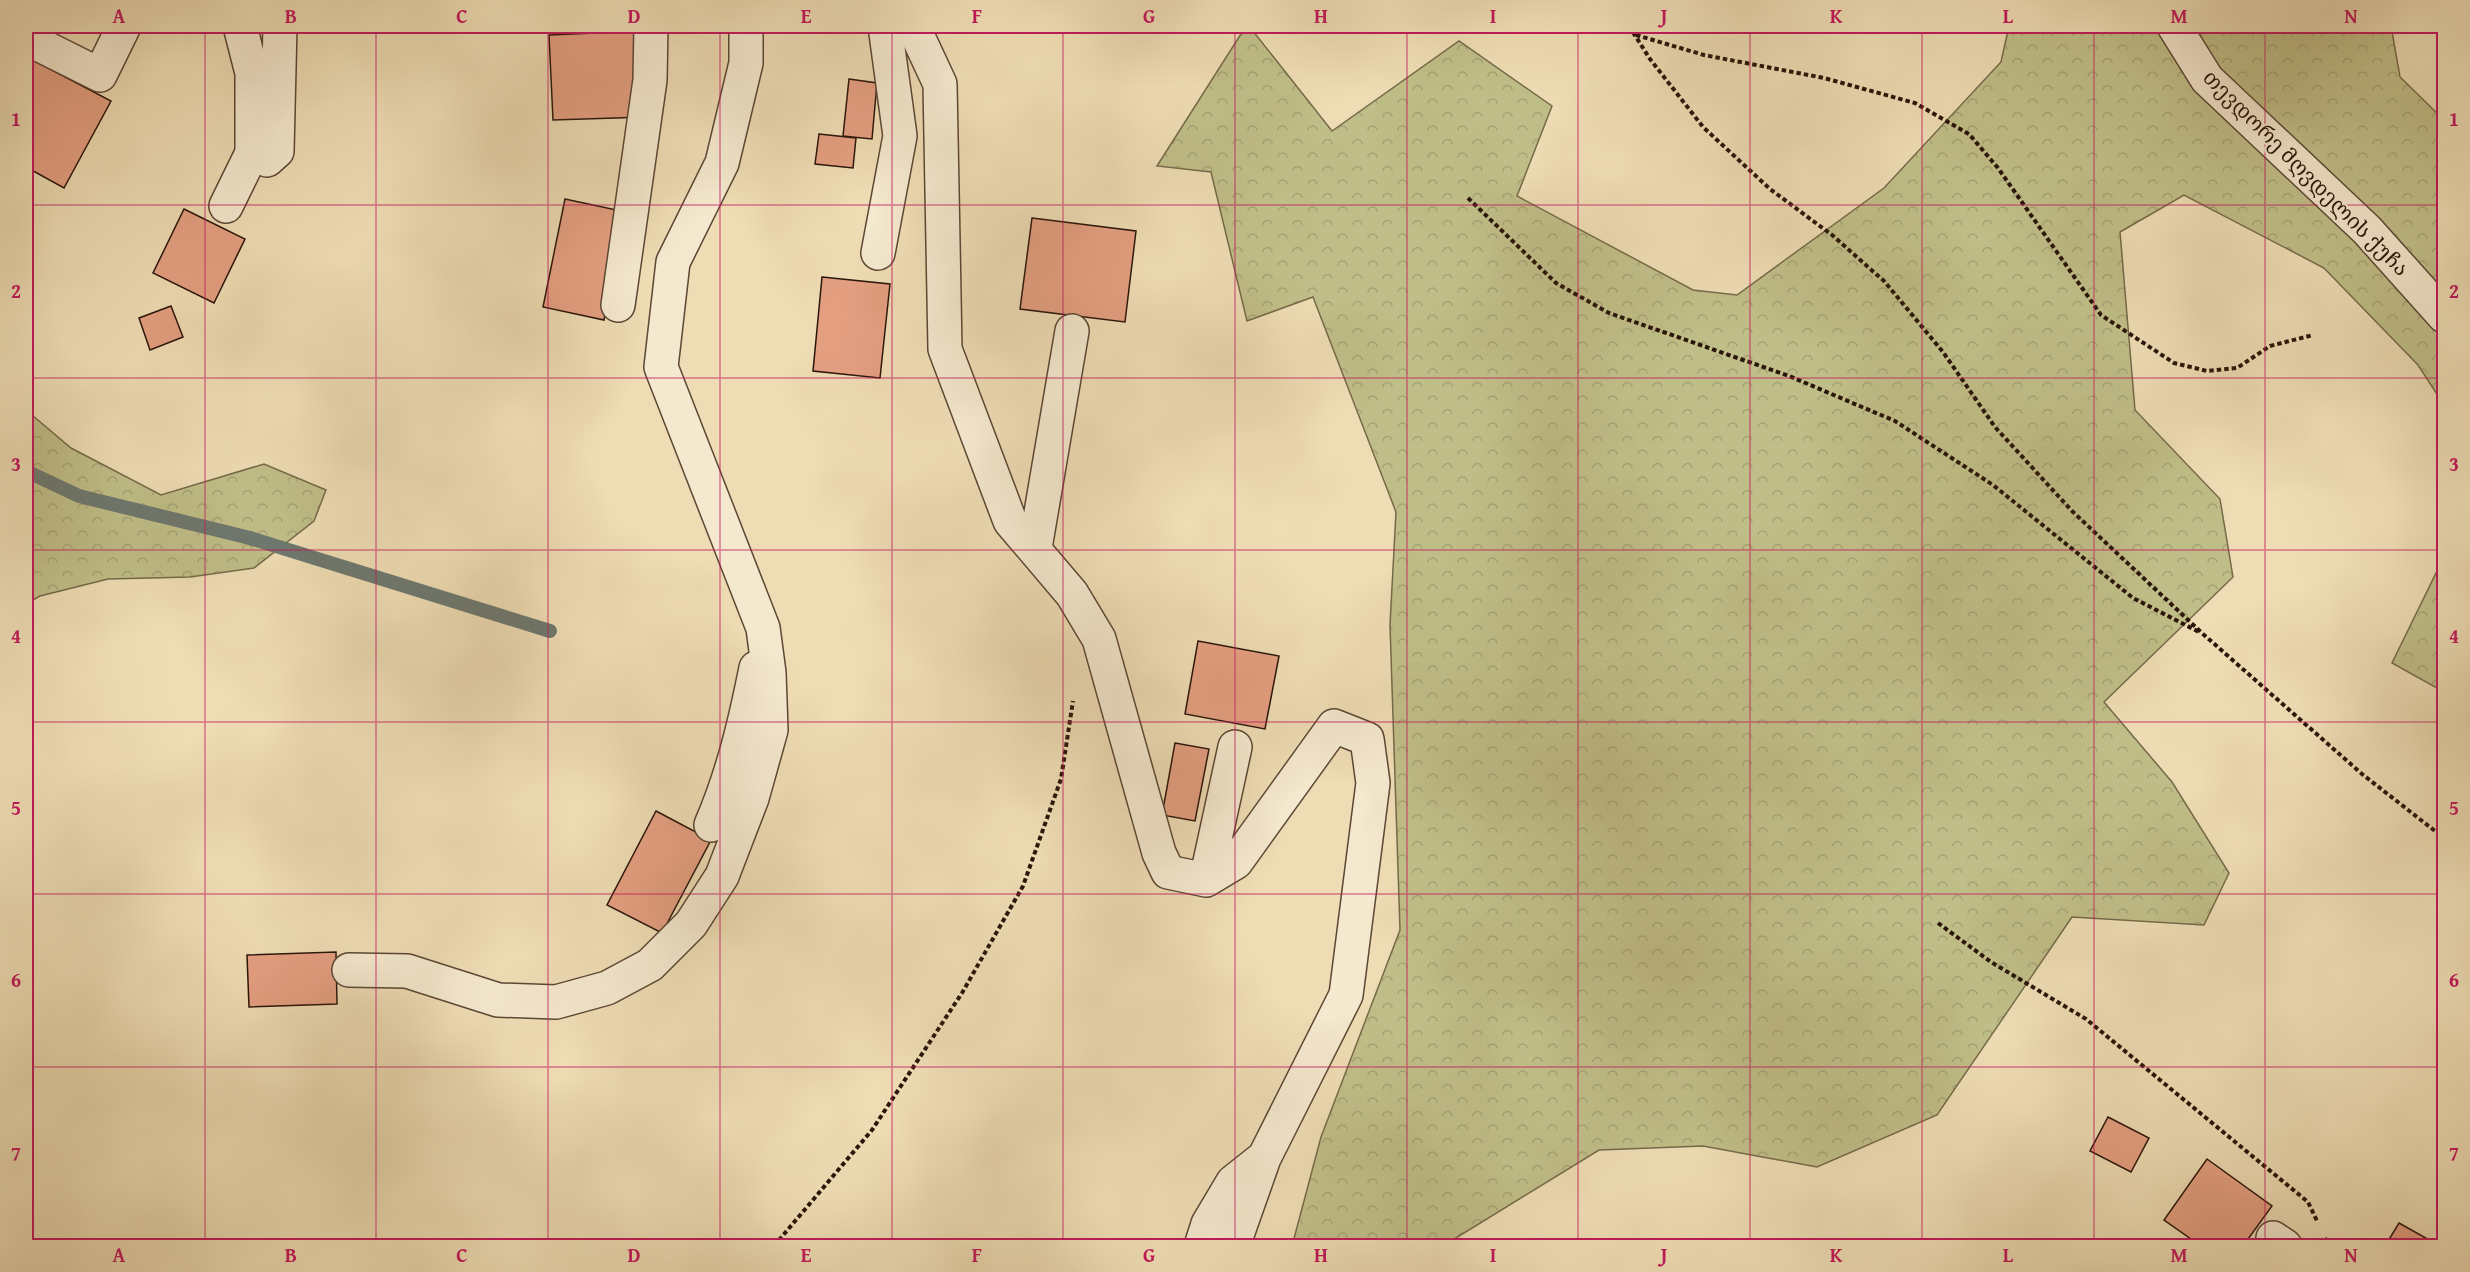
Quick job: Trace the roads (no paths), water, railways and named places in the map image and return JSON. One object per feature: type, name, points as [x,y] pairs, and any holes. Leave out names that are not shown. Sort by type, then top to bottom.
[{"type":"street","points":[[26,38],[100,75],[124,26]]},
{"type":"street","points":[[226,206],[252,153],[252,73],[240,26]]},
{"type":"street","points":[[252,153],[267,160],[277,152],[280,26]]},
{"type":"street","points":[[618,305],[650,80],[651,26]]},
{"type":"street","points":[[349,970],[407,971],[498,1000],[556,1002],[607,988],[650,965],[691,924],[722,876],[752,798],[771,730],[769,673],[763,628],[662,367],[673,262],[722,163],[746,63],[746,26]]},
{"type":"street","points":[[878,254],[900,136],[885,26]]},
{"type":"street","points":[[913,26],[940,84],[945,349],[1010,521],[1072,594],[1099,639],[1159,853],[1168,872],[1206,880],[1236,862],[1334,726],[1367,739],[1373,783],[1346,994],[1264,1158],[1233,1246]]},
{"type":"street","name":"თევდორე მღვდელის ქუჩა","points":[[2174,26],[2207,79],[2367,230],[2445,316]]},
{"type":"street","points":[[1035,548],[1072,331]]},
{"type":"street","points":[[711,825],[728,786],[745,724],[763,628]]},
{"type":"street","points":[[1206,880],[1235,747]]},
{"type":"street","points":[[1201,1246],[1208,1224],[1233,1182],[1264,1158]]},
{"type":"waterway","points":[[26,471],[79,496],[250,538],[550,631]]}]
